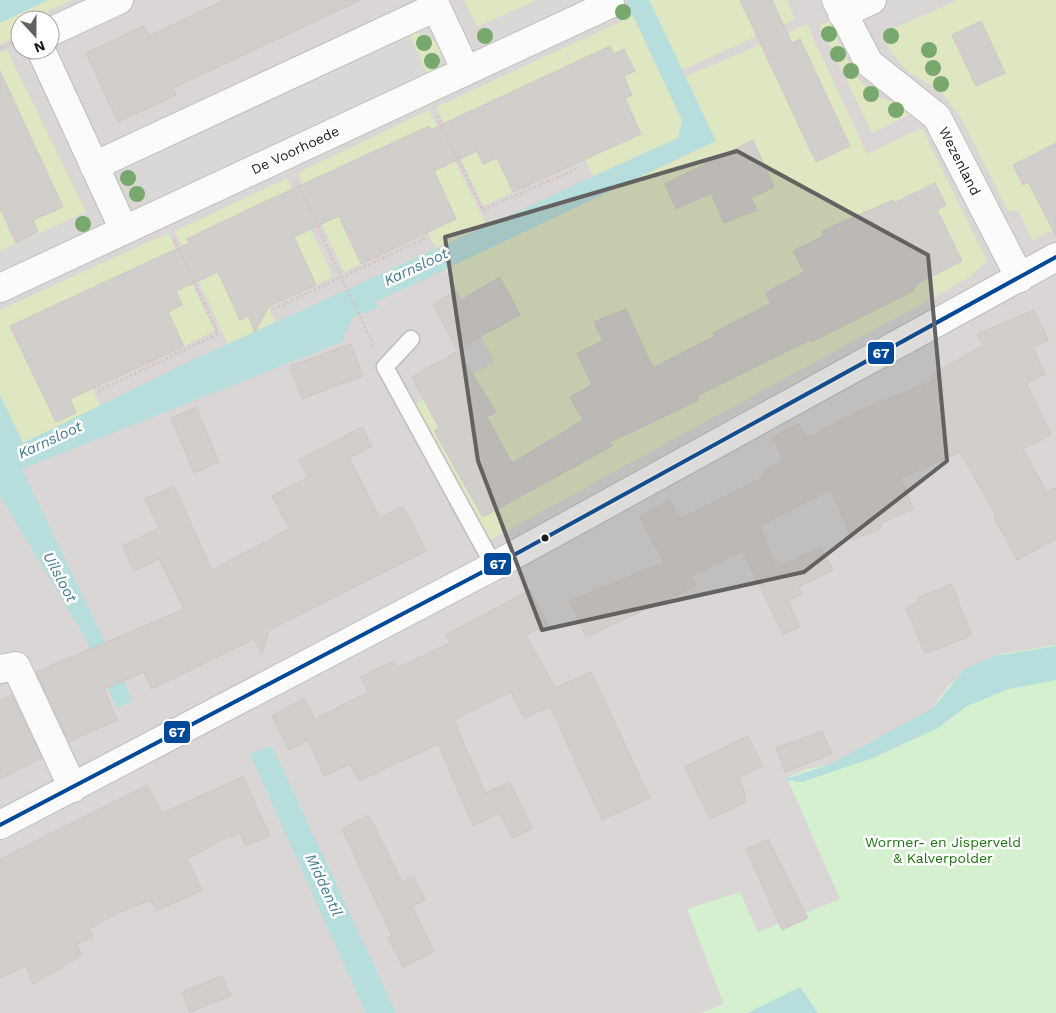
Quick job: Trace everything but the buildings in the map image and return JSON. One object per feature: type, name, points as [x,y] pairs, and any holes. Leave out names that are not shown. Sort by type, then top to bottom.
[{"type":"street","points":[[60,27],[118,0]]},
{"type":"street","name":"Wezenland","points":[[872,0],[839,7],[869,63],[937,117],[1020,278]]},
{"type":"street","points":[[94,166],[434,4],[466,71]]},
{"type":"street","name":"De Voorhoede","points":[[0,288],[610,4]]},
{"type":"street","points":[[46,60],[124,230]]},
{"type":"street","points":[[0,825],[494,566],[1020,278],[1056,256]]},
{"type":"street","points":[[0,669],[16,666],[73,788]]},
{"type":"lane","points":[[411,339],[385,367],[494,566]]},
{"type":"path","points":[[424,90],[484,210],[576,169]]},
{"type":"path","points":[[284,155],[361,322]]},
{"type":"path","points":[[98,391],[218,334],[162,212]]},
{"type":"path","points":[[273,309],[426,238]]},
{"type":"highlighted area","points":[[737,151],[928,255],[947,461],[804,572],[542,630],[478,461],[445,237]]},
{"type":"shaded area","points":[[0,0],[1056,0],[1056,904],[836,1013],[0,1013]]},
{"type":"shaded area","points":[[542,0],[593,0],[496,45],[487,25]]},
{"type":"shaded area","points":[[884,0],[945,0],[895,24]]},
{"type":"shaded area","points":[[409,33],[427,74],[150,202],[131,165]]},
{"type":"shaded area","points":[[74,218],[82,239],[0,276],[0,251]]},
{"type":"green space","points":[[48,0],[72,0],[50,10],[27,10]]},
{"type":"green space","points":[[464,0],[537,0],[477,27]]},
{"type":"green space","points":[[649,0],[787,0],[795,19],[682,70]]},
{"type":"green space","points":[[958,0],[1056,0],[1056,228],[1033,241],[1018,211],[1008,211],[963,121],[941,91],[907,71],[889,50],[884,33]]},
{"type":"green space","points":[[633,16],[682,120],[678,138],[593,176],[585,159],[483,206],[436,107]]},
{"type":"green space","points":[[10,18],[10,40],[0,44],[0,23]]},
{"type":"green space","points":[[829,21],[853,70],[866,87],[879,97],[904,107],[911,114],[872,133],[820,25]]},
{"type":"green space","points":[[807,24],[867,154],[922,128],[987,261],[970,277],[486,542],[411,406],[495,362],[445,269],[716,141],[685,77]]},
{"type":"green space","points":[[415,32],[431,38],[436,43],[441,55],[435,68],[427,74],[409,33]]},
{"type":"green space","points":[[7,50],[10,60],[12,60],[86,212],[0,251],[0,53]]},
{"type":"green space","points":[[429,110],[487,225],[436,248],[428,233],[344,272],[298,173]]},
{"type":"green space","points":[[287,178],[333,277],[269,307],[275,322],[228,344],[175,231]]},
{"type":"green space","points":[[168,233],[215,331],[93,389],[101,406],[23,443],[0,395],[0,310]]},
{"type":"green space","name":"Wormer- en Jisperveld & Kalverpolder","points":[[1056,645],[1056,1013],[700,1013],[724,1004],[687,909],[740,892],[758,932],[840,899],[787,778],[804,770],[883,753],[922,730],[933,707],[950,684],[1000,654]]},
{"type":"water","points":[[0,0],[48,0],[27,10],[10,10],[10,18],[0,23]]},
{"type":"water","points":[[626,0],[649,0],[716,141],[376,302],[378,308],[353,317],[344,335],[344,341],[22,469],[133,701],[117,708],[83,634],[0,496],[0,395],[23,443],[191,361],[678,138],[682,120]]},
{"type":"water","points":[[1056,646],[1056,680],[1009,689],[967,706],[938,728],[873,758],[802,782],[783,780],[831,764],[933,708],[965,669],[994,656]]},
{"type":"water","name":"Middentil","points":[[272,746],[396,1013],[366,1013],[250,754]]},
{"type":"water","points":[[800,987],[818,1013],[747,1013]]},
{"type":"transit line","name":"67","points":[[0,825],[494,566],[1056,257]]},
{"type":"water label","name":"Karnsloot","points":[[416,267]]},
{"type":"water label","name":"Karnsloot","points":[[50,440]]},
{"type":"water label","name":"Uilsloot","points":[[60,577]]}]
